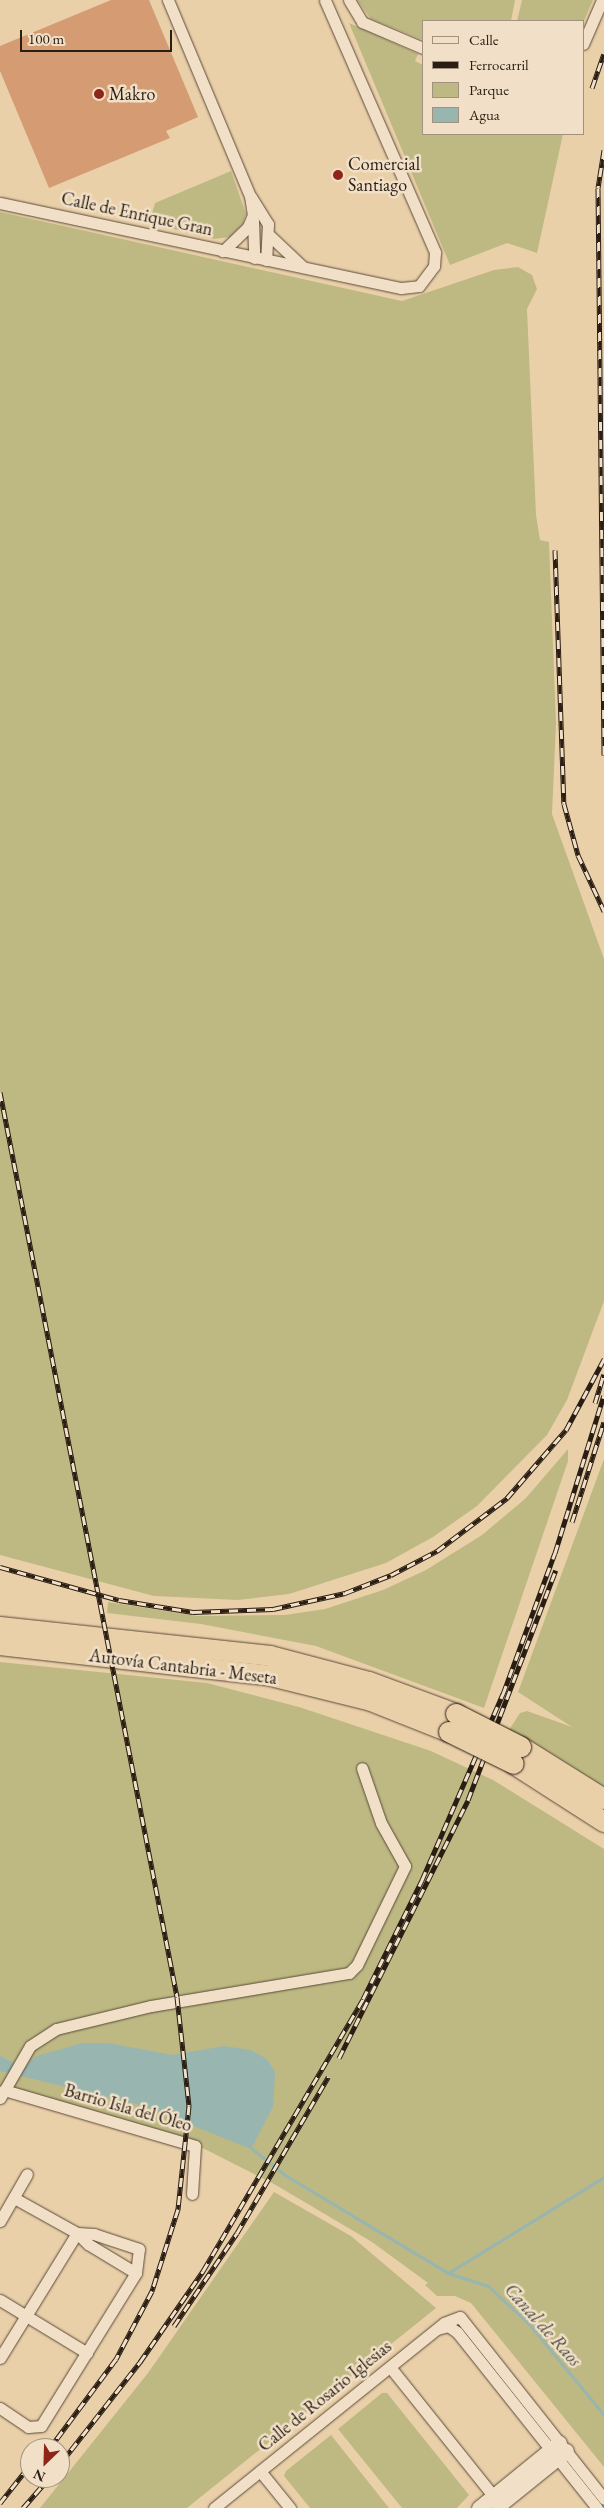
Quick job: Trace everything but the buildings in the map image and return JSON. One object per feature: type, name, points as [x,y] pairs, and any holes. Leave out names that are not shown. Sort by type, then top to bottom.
[{"type":"highway","name":"Autovía Cantabria - Meseta","points":[[0,1627],[270,1656],[370,1682],[604,1799]]},
{"type":"highway","name":"Autovía Cantabria - Meseta","points":[[0,1645],[271,1676],[452,1723]]},
{"type":"highway","name":"Autovía Cantabria - Meseta","points":[[518,1756],[604,1822]]},
{"type":"main road","points":[[479,2508],[498,2504],[558,2451]]},
{"type":"street","points":[[168,0],[250,196],[260,259]]},
{"type":"street","name":"Calle de Enrique Gran","points":[[0,203],[408,289],[419,286],[436,260],[325,0]]},
{"type":"street","points":[[349,0],[362,22],[422,48]]},
{"type":"street","points":[[584,42],[602,0]]},
{"type":"street","points":[[250,196],[263,213],[269,236],[304,268]]},
{"type":"street","points":[[223,251],[241,237],[253,216]]},
{"type":"street","points":[[260,259],[269,236]]},
{"type":"street","points":[[5,2090],[21,2062],[40,2037],[66,2026],[151,2006],[349,1973],[357,1965],[404,1866],[381,1824],[362,1768]]},
{"type":"street","name":"Barrio Isla del Óleo","points":[[5,2090],[194,2146],[192,2194]]},
{"type":"street","points":[[0,2221],[27,2174]]},
{"type":"street","points":[[14,2198],[78,2233],[88,2244],[136,2274]]},
{"type":"street","points":[[0,2408],[28,2427],[41,2426],[136,2274],[139,2249],[94,2234],[78,2233]]},
{"type":"street","points":[[0,2358],[78,2233]]},
{"type":"street","points":[[0,2300],[87,2353]]},
{"type":"street","name":"Calle de Rosario Iglesias","points":[[214,2508],[452,2318],[460,2317],[558,2451]]},
{"type":"street","points":[[437,2329],[448,2326],[457,2332],[558,2451],[604,2499]]},
{"type":"street","points":[[390,2367],[498,2504]]},
{"type":"street","points":[[558,2451],[596,2508]]},
{"type":"street","points":[[260,2471],[290,2508]]},
{"type":"green space","points":[[357,0],[515,0],[511,20],[422,20],[422,40],[371,19]]},
{"type":"green space","points":[[522,0],[593,0],[584,21],[517,20]]},
{"type":"green space","points":[[349,23],[418,54],[415,61],[422,64],[422,135],[563,135],[537,253],[507,243],[450,265]]},
{"type":"green space","points":[[231,171],[246,214],[243,224],[230,237],[214,239],[149,223],[155,203]]},
{"type":"green space","points":[[0,212],[402,301],[494,270],[518,267],[532,275],[537,289],[527,309],[536,515],[540,540],[549,542],[556,723],[552,814],[604,959],[604,1301],[567,1400],[547,1435],[477,1506],[433,1537],[386,1563],[289,1594],[238,1600],[154,1596],[0,1555]]},
{"type":"green space","points":[[568,1449],[568,1461],[484,1708],[316,1646],[201,1624],[107,1613],[108,1602],[198,1616],[285,1615],[325,1609],[383,1590],[426,1570],[482,1535],[526,1498]]},
{"type":"green space","points":[[604,1459],[604,1788],[509,1730],[520,1713],[527,1711],[572,1727],[518,1692]]},
{"type":"green space","points":[[0,1662],[207,1683],[299,1707],[431,1751],[493,1780],[604,1849],[604,2467],[471,2303],[455,2296],[437,2296],[425,2285],[428,2283],[372,2242],[274,2184],[181,2137],[0,2086]]},
{"type":"green space","points":[[274,2192],[351,2236],[436,2308],[187,2508],[40,2508],[56,2488],[70,2488],[70,2470],[148,2373]]},
{"type":"green space","points":[[382,2393],[387,2393],[469,2495],[457,2508],[402,2508],[338,2429]]},
{"type":"green space","points":[[331,2435],[389,2508],[310,2508],[284,2476],[286,2471]]},
{"type":"water","points":[[82,2043],[108,2043],[173,2055],[224,2046],[251,2050],[267,2059],[275,2072],[273,2107],[251,2149],[144,2106],[0,2071],[0,2056],[23,2067],[37,2056]]},
{"type":"waterway","name":"Canal de Raos","points":[[251,2148],[285,2175],[448,2273],[488,2286],[529,2324],[604,2415]]},
{"type":"waterway","points":[[448,2273],[604,2177]]},
{"type":"railway","points":[[592,88],[604,54]]},
{"type":"railway","points":[[604,150],[598,188],[604,755]]},
{"type":"railway","points":[[555,550],[564,804],[578,855],[604,911]]},
{"type":"railway","points":[[0,1092],[177,1997],[189,2106],[178,2209],[152,2291],[116,2359],[57,2438]]},
{"type":"railway","points":[[0,1567],[119,1600],[193,1612],[273,1609],[345,1593],[391,1575],[437,1551],[507,1498],[566,1430],[604,1359]]},
{"type":"railway","points":[[595,1403],[604,1374]]},
{"type":"railway","points":[[70,2451],[140,2362],[203,2271],[363,1999],[422,1880],[503,1694],[555,1553],[604,1395]]},
{"type":"railway","points":[[572,1522],[604,1422]]},
{"type":"railway","points":[[339,2058],[468,1800],[556,1570]]},
{"type":"railway","points":[[174,2326],[237,2233],[328,2077]]},
{"type":"railway","points":[[0,2503],[20,2478]]},
{"type":"railway","points":[[23,2508],[40,2488]]},
{"type":"place","name":"Makro","points":[[99,94]]},
{"type":"place","name":"Comercial Santiago","points":[[338,175]]}]
